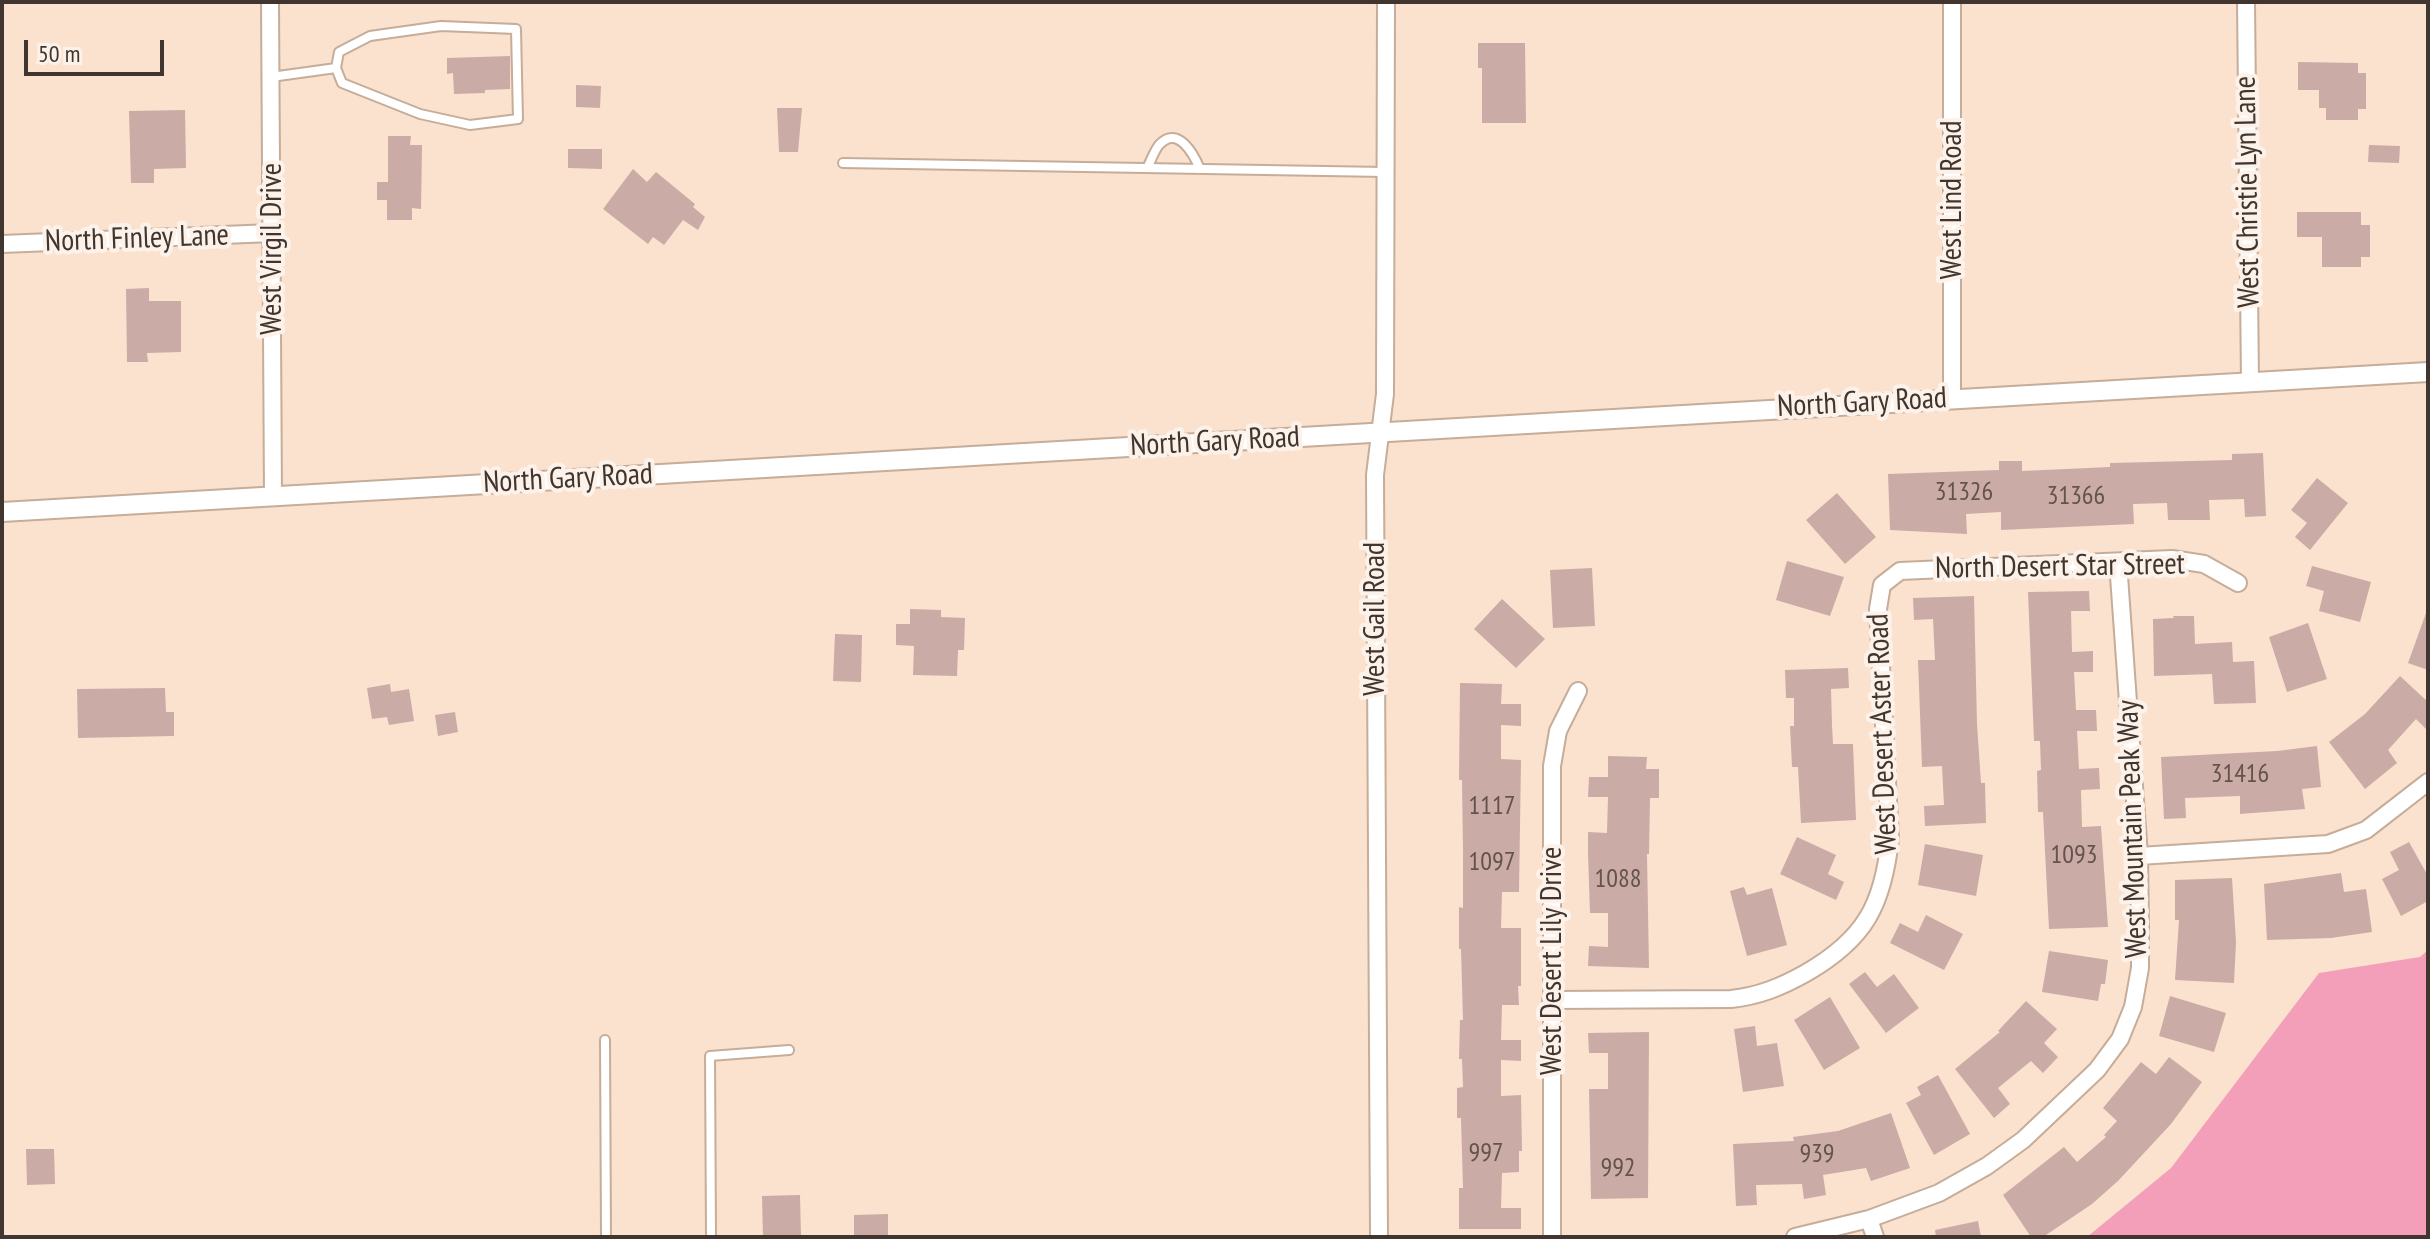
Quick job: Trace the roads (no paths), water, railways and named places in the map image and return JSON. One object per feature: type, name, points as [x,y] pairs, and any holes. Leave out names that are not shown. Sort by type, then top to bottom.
[{"type":"street","name":"West Virgil Drive","points":[[270,2],[273,496]]},
{"type":"street","name":"West Gail Road","points":[[1379,1237],[1375,475],[1385,394],[1386,2]]},
{"type":"street","name":"West Lind Road","points":[[1952,2],[1952,398]]},
{"type":"street","name":"West Christie Lyn Lane","points":[[2246,2],[2250,382]]},
{"type":"street","name":"North Finley Lane","points":[[2,244],[272,233]]},
{"type":"street","name":"North Gary Road","points":[[2,512],[2428,372]]},
{"type":"street","name":"North Desert Star Street","points":[[1882,585],[1900,571],[2172,559],[2204,564],[2238,583]]},
{"type":"street","name":"West Mountain Peak Way","points":[[1795,1237],[1869,1219],[1939,1193],[2011,1149],[2097,1070],[2120,1039],[2133,1007],[2140,968],[2139,856],[2118,562]]},
{"type":"street","name":"West Desert Aster Road","points":[[1551,1000],[1731,999],[1756,996],[1818,966],[1859,932],[1874,907],[1886,875],[1890,839],[1878,609],[1882,585]]},
{"type":"street","name":"West Desert Lily Drive","points":[[1552,1237],[1552,766],[1558,731],[1578,691]]},
{"type":"street","points":[[2139,856],[2328,844],[2366,830],[2428,782]]},
{"type":"street","points":[[1869,1219],[1875,1237]]},
{"type":"lane","points":[[441,26],[516,29],[518,119],[470,125],[420,114],[342,83],[336,68],[339,52],[370,36],[441,26]]},
{"type":"lane","points":[[271,77],[336,68]]},
{"type":"lane","points":[[1147,168],[1157,146],[1163,141],[1172,140],[1182,141],[1192,149],[1200,169]]},
{"type":"lane","points":[[843,163],[1386,172]]},
{"type":"lane","points":[[605,1040],[606,1237]]},
{"type":"lane","points":[[711,1237],[710,1056],[789,1050]]}]
